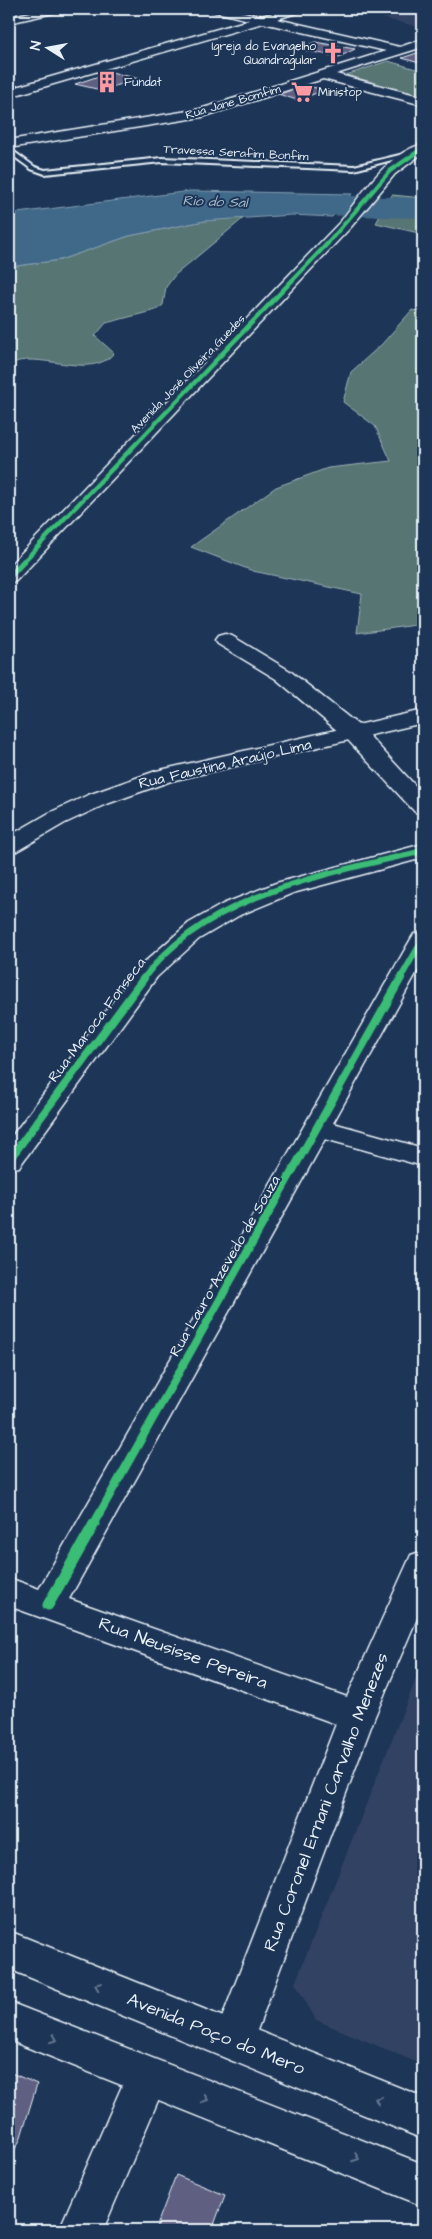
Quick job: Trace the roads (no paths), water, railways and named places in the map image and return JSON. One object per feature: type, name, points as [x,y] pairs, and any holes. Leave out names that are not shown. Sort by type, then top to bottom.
[{"type":"street","points":[[9,20],[55,9]]},
{"type":"street","points":[[216,9],[399,50]]},
{"type":"street","points":[[9,93],[299,9]]},
{"type":"street","name":"Rua Jane Bomfim","points":[[9,144],[202,113],[423,43]]},
{"type":"street","points":[[324,74],[423,101]]},
{"type":"street","name":"Avenida José Oliveira Guedes","points":[[9,577],[346,224],[380,183],[408,155],[423,148]]},
{"type":"street","points":[[225,640],[283,675],[354,733],[423,807]]},
{"type":"street","name":"Rua Faustina Araújo Lima","points":[[9,846],[57,818],[128,787],[164,776],[423,716]]},
{"type":"street","name":"Rua Maroca Fonseca","points":[[12,1151],[148,972],[172,948],[205,924],[250,901],[289,887],[423,851]]},
{"type":"street","name":"Rua Lauro Azevedo de Souza","points":[[48,1605],[319,1128],[423,939]]},
{"type":"street","points":[[319,1128],[423,1157]]},
{"type":"street","name":"Rua Coronel Ernani Carvalho Menezes","points":[[233,2041],[357,1716],[423,1564]]},
{"type":"street","name":"Rua Neusisse Pereira","points":[[9,1592],[357,1716]]},
{"type":"street","name":"Avenida Poço do Mero","points":[[9,1950],[423,2118]]},
{"type":"street","points":[[9,2021],[423,2185]]},
{"type":"street","points":[[81,2230],[147,2077]]},
{"type":"lane","name":"Travessa Serafim Bonfim","points":[[9,150],[33,168],[45,172],[162,160],[354,168],[408,155]]},
{"type":"water","name":"Rio do Sal","points":[[191,191],[352,194],[332,217],[292,215],[204,221],[129,236],[60,260],[9,267],[9,214]]},
{"type":"waterway","name":"Rio do Sal","points":[[251,203],[423,208]]},
{"type":"place","name":"Igreja do Evangelho Quandragular","points":[[333,53]]},
{"type":"place","name":"Fundat","points":[[107,82]]},
{"type":"place","name":"Ministop","points":[[302,92]]}]
